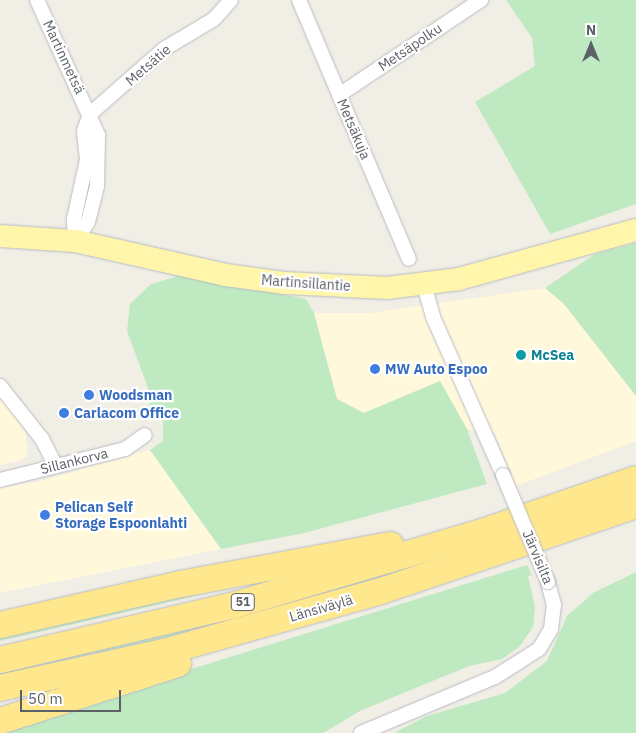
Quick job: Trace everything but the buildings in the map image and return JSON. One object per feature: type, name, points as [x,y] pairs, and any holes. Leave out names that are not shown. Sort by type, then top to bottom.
[{"type":"highway","name":"Länsiväylä","points":[[0,660],[231,606],[482,532],[636,479]]},
{"type":"highway","name":"Länsiväylä","points":[[0,688],[164,652],[381,591],[636,505]]},
{"type":"highway","points":[[0,625],[363,549],[482,532]]},
{"type":"highway","points":[[2,720],[240,645],[381,591]]},
{"type":"highway","points":[[0,620],[31,618]]},
{"type":"main road","name":"Martinsillantie","points":[[610,235],[636,222]]},
{"type":"main road","name":"Martinsillantie","points":[[0,236],[75,241],[226,276],[285,283],[388,288],[424,285],[495,270],[610,235],[636,230]]},
{"type":"street","name":"Martinmetsä","points":[[37,0],[98,135],[98,178],[88,222],[75,241]]},
{"type":"street","name":"Metsätie","points":[[90,114],[164,49],[214,19],[231,0]]},
{"type":"street","name":"Metsäkuja","points":[[299,0],[409,259]]},
{"type":"street","name":"Metsäpolku","points":[[339,95],[480,0]]},
{"type":"street","name":"Järvisilta","points":[[361,733],[495,677],[539,650],[551,629],[554,606],[548,582],[433,317],[424,285]]},
{"type":"street","points":[[0,386],[42,439],[56,466]]},
{"type":"street","name":"Sillankorva","points":[[0,480],[125,449],[145,435]]},
{"type":"shaded area","points":[[545,288],[564,304],[636,396],[636,441],[516,486],[495,433],[467,429],[440,381],[364,413],[336,399],[314,313],[370,313]]},
{"type":"shaded area","points":[[0,395],[24,427],[28,448],[26,457],[19,461],[0,465]]},
{"type":"shaded area","points":[[150,450],[221,549],[0,593],[0,488],[40,481]]},
{"type":"green space","points":[[506,0],[636,0],[636,204],[550,234],[475,102],[535,66],[532,38]]},
{"type":"green space","points":[[636,243],[636,396],[564,304],[545,288],[595,254]]},
{"type":"green space","points":[[182,275],[306,299],[314,313],[337,399],[364,413],[440,381],[467,429],[487,484],[304,533],[221,549],[150,450],[163,441],[163,421],[150,410],[148,388],[127,331],[130,304],[151,284]]},
{"type":"green space","points":[[538,531],[316,598],[123,649],[0,676],[0,670],[466,547]]},
{"type":"green space","points":[[527,565],[532,575],[528,576],[535,607],[533,627],[520,646],[502,659],[469,666],[360,711],[323,733],[0,733],[91,700]]},
{"type":"green space","points":[[636,572],[636,733],[394,733],[427,716],[505,693],[547,661],[567,616],[593,593]]},
{"type":"green space","points":[[223,588],[178,600],[0,641],[0,633]]},
{"type":"place","name":"McSea","points":[[521,355]]},
{"type":"place","name":"MW Auto Espoo","points":[[375,369]]},
{"type":"place","name":"Woodsman","points":[[89,395]]},
{"type":"place","name":"Carlacom Office","points":[[64,413]]},
{"type":"place","name":"Pelican Self Storage Espoonlahti","points":[[45,515]]}]
